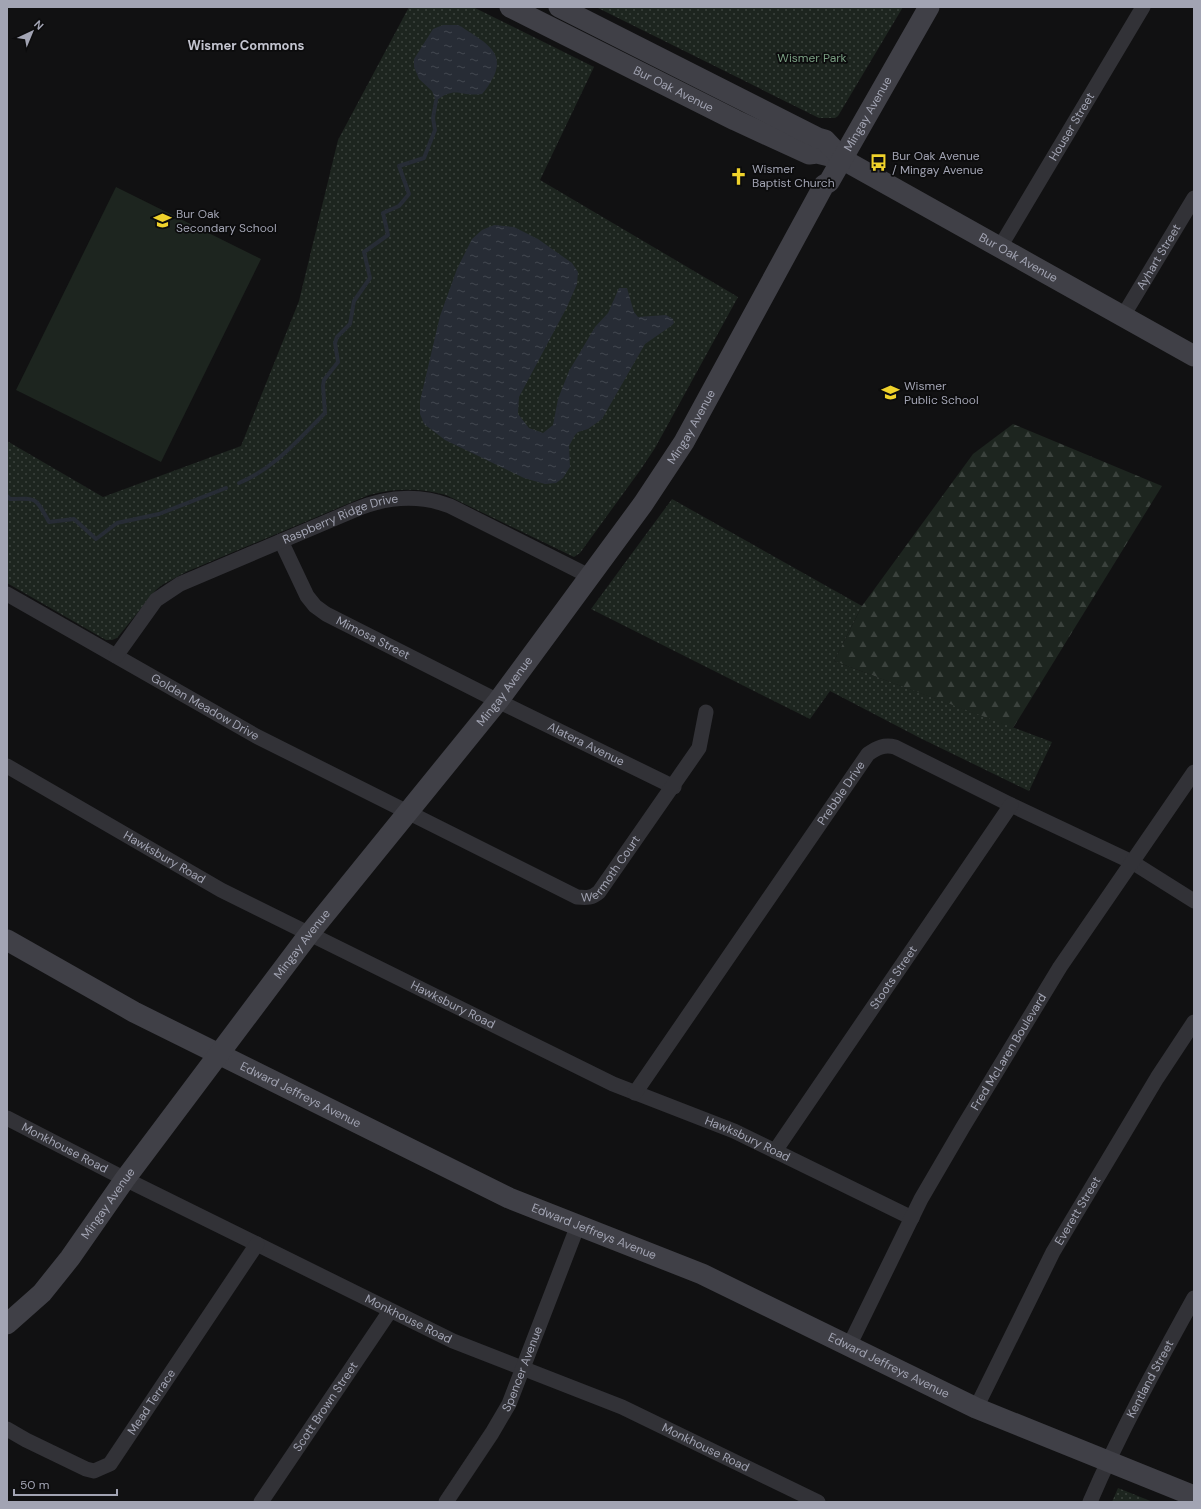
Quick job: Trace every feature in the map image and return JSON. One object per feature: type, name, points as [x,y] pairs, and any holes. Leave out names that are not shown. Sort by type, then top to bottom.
[{"type":"street","name":"Bur Oak Avenue","points":[[510,7],[735,120],[809,154],[817,153],[842,159],[1194,356]]},
{"type":"street","name":"Bur Oak Avenue","points":[[559,7],[818,138],[825,140],[842,159]]},
{"type":"street","name":"Mingay Avenue","points":[[7,1324],[28,1306],[52,1281],[70,1258],[125,1179],[309,934],[498,701],[589,576],[644,504],[684,442],[824,185],[829,182],[929,7]]},
{"type":"street","name":"Houser Street","points":[[1000,247],[1143,7]]},
{"type":"street","name":"Ayhart Street","points":[[1122,316],[1194,198]]},
{"type":"street","name":"Raspberry Ridge Drive","points":[[116,656],[156,600],[180,584],[368,504],[397,498],[412,497],[440,502],[450,506],[589,576]]},
{"type":"street","name":"Mimosa Street","points":[[281,541],[303,588],[315,606],[326,614],[498,701]]},
{"type":"street","name":"Golden Meadow Drive","points":[[7,594],[256,736],[408,812]]},
{"type":"street","name":"Alatera Avenue","points":[[498,701],[674,786]]},
{"type":"street","name":"Wermoth Court","points":[[408,812],[568,893],[577,897],[593,897],[604,886],[699,748],[706,712]]},
{"type":"street","name":"Prebble Drive","points":[[636,1093],[868,754],[883,746],[896,747],[1011,805],[1132,862],[1194,901]]},
{"type":"street","name":"Hawksbury Road","points":[[7,766],[221,890],[309,934],[613,1084],[734,1131],[912,1218]]},
{"type":"street","name":"Fred McLaren Boulevard","points":[[849,1346],[921,1199],[959,1134],[1060,967],[1194,772]]},
{"type":"street","name":"Stoots Street","points":[[775,1150],[1011,805]]},
{"type":"street","name":"Edward Jeffreys Avenue","points":[[7,940],[134,1012],[509,1198],[702,1274],[976,1408],[1194,1496]]},
{"type":"street","name":"Everett Street","points":[[976,1408],[1053,1252],[1157,1078],[1194,1022]]},
{"type":"street","name":"Monkhouse Road","points":[[7,1118],[125,1179],[453,1342],[622,1407],[818,1502]]},
{"type":"street","name":"Spencer Avenue","points":[[446,1502],[501,1419],[523,1369],[578,1225]]},
{"type":"street","name":"Mead Terrace","points":[[7,1429],[26,1440],[86,1469],[94,1471],[110,1464],[257,1244]]},
{"type":"street","name":"Kentland Street","points":[[1108,1461],[1140,1395],[1194,1298]]},
{"type":"street","name":"Scott Brown Street","points":[[261,1502],[390,1311]]},
{"type":"street","points":[[1090,1502],[1108,1461]]},
{"type":"green space","points":[[409,7],[473,7],[594,67],[540,180],[738,297],[655,448],[641,469],[580,553],[574,557],[446,495],[427,491],[398,490],[369,495],[186,572],[162,585],[156,590],[117,638],[112,640],[106,640],[7,583],[7,441],[103,497],[241,446],[299,301],[338,140]]},
{"type":"green space","name":"Wismer Park","points":[[596,7],[903,7],[838,116],[835,118],[819,118]]},
{"type":"green space","points":[[116,187],[261,259],[161,462],[16,390]]},
{"type":"green space","points":[[1013,424],[1162,486],[1013,728],[834,661],[862,606],[973,454]]},
{"type":"green space","points":[[672,499],[862,606],[834,661],[1052,742],[1029,791],[920,738],[830,691],[810,719],[591,609]]},
{"type":"green space","points":[[1118,1488],[1153,1502],[1112,1502]]},
{"type":"water","points":[[443,25],[458,25],[462,27],[483,41],[494,52],[497,59],[497,67],[494,76],[482,94],[474,95],[453,93],[443,96],[436,101],[432,91],[419,79],[414,67],[414,59],[433,29]]},
{"type":"water","points":[[494,225],[514,227],[538,239],[572,263],[578,272],[577,284],[567,307],[519,397],[518,414],[529,428],[543,433],[553,425],[558,399],[569,371],[595,327],[608,313],[619,288],[627,288],[634,312],[638,317],[666,315],[673,319],[674,323],[645,344],[602,419],[588,429],[578,432],[575,435],[569,446],[570,467],[563,478],[556,483],[545,484],[524,478],[445,440],[424,424],[420,414],[420,401],[440,316],[457,269],[472,239],[482,230]]},
{"type":"waterway","points":[[239,483],[252,477],[275,461],[296,443],[325,413],[323,386],[324,380],[338,362],[335,343],[337,337],[350,324],[354,301],[370,278],[364,252],[388,235],[383,213],[399,206],[409,194],[399,166],[424,158],[435,130],[433,118],[436,101]]},
{"type":"waterway","points":[[7,496],[10,499],[31,499],[35,501],[38,503],[49,522],[74,519],[96,539],[117,523],[159,514],[226,488]]},
{"type":"place","name":"Bur Oak Avenue / Mingay Avenue","points":[[879,163]]},
{"type":"place","name":"Wismer Baptist Church","points":[[739,176]]},
{"type":"place","name":"Bur Oak Secondary School","points":[[163,221]]},
{"type":"place","name":"Wismer Public School","points":[[891,393]]},
{"type":"district","name":"Wismer Commons","points":[[246,45]]}]
